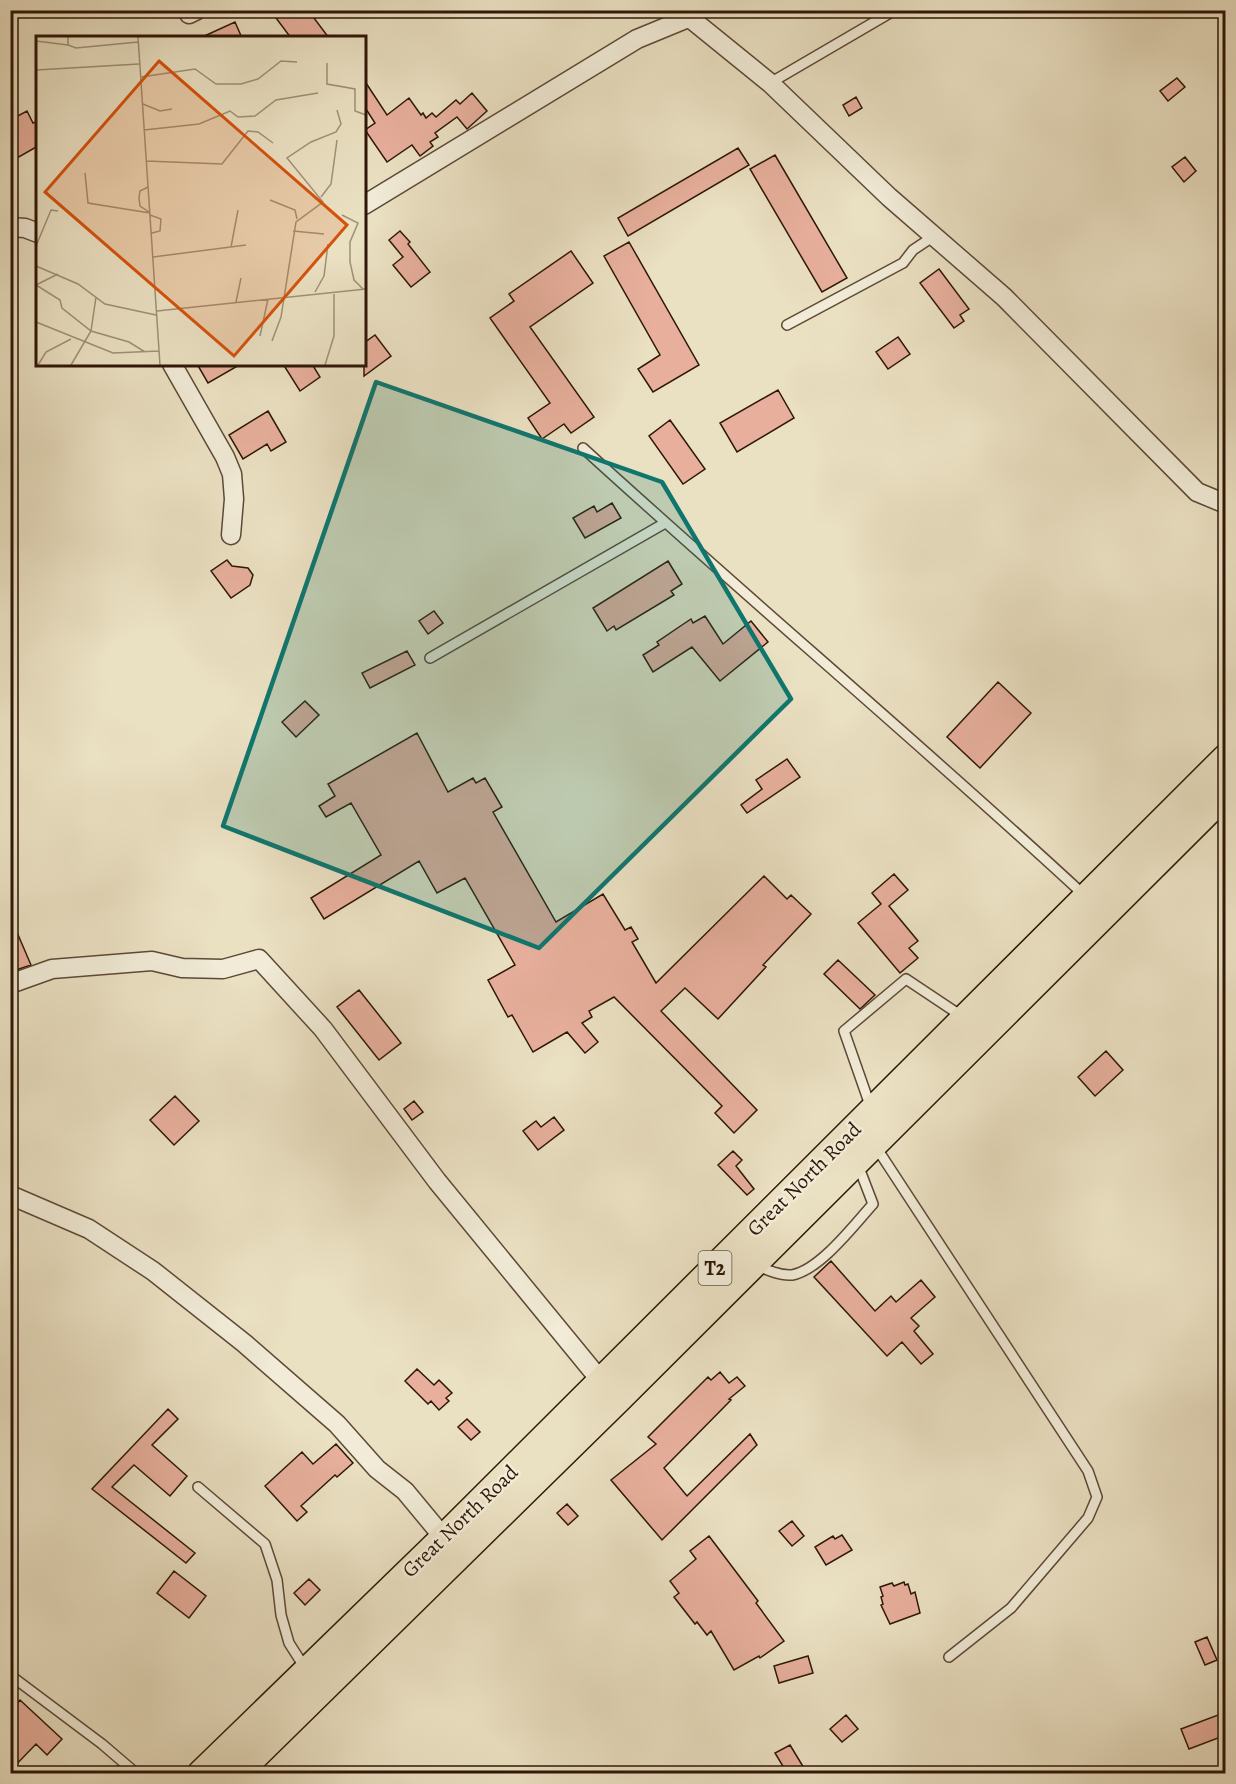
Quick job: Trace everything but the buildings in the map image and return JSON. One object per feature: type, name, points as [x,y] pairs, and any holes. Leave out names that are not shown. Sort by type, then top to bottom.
[{"type":"main road","name":"Great North Road","points":[[201,1773],[444,1538],[601,1381],[742,1259],[866,1134],[965,1018],[1226,758]]},
{"type":"main road","name":"Great North Road","points":[[236,1773],[866,1134],[1226,793]]},
{"type":"street","points":[[366,204],[598,61],[690,13],[770,83],[889,197],[1004,297],[1197,492],[1226,504]]},
{"type":"street","points":[[10,227],[24,228],[36,232]]},
{"type":"street","points":[[173,366],[225,457],[232,474],[234,499],[231,535]]},
{"type":"street","points":[[10,984],[52,969],[152,961],[182,968],[223,969],[259,959],[323,1029],[436,1181],[601,1381]]},
{"type":"street","points":[[10,1195],[89,1229],[153,1271],[244,1343],[337,1424],[377,1469],[405,1491],[444,1538]]},
{"type":"lane","points":[[770,83],[895,10]]},
{"type":"lane","points":[[787,325],[903,263],[913,250],[933,236]]},
{"type":"lane","points":[[583,448],[988,807],[1086,897]]},
{"type":"lane","points":[[430,658],[665,523]]},
{"type":"lane","points":[[742,1259],[773,1273],[792,1275],[816,1263],[873,1204],[866,1134],[844,1031],[906,979],[965,1018]]},
{"type":"lane","points":[[866,1134],[1088,1471],[1097,1497],[1088,1518],[1011,1608],[949,1657]]},
{"type":"lane","points":[[198,1487],[265,1544],[277,1580],[281,1615],[290,1643],[306,1670]]},
{"type":"lane","points":[[10,1675],[137,1773]]},
{"type":"highlighted area","points":[[376,382],[662,482],[791,699],[539,948],[223,826]]}]
